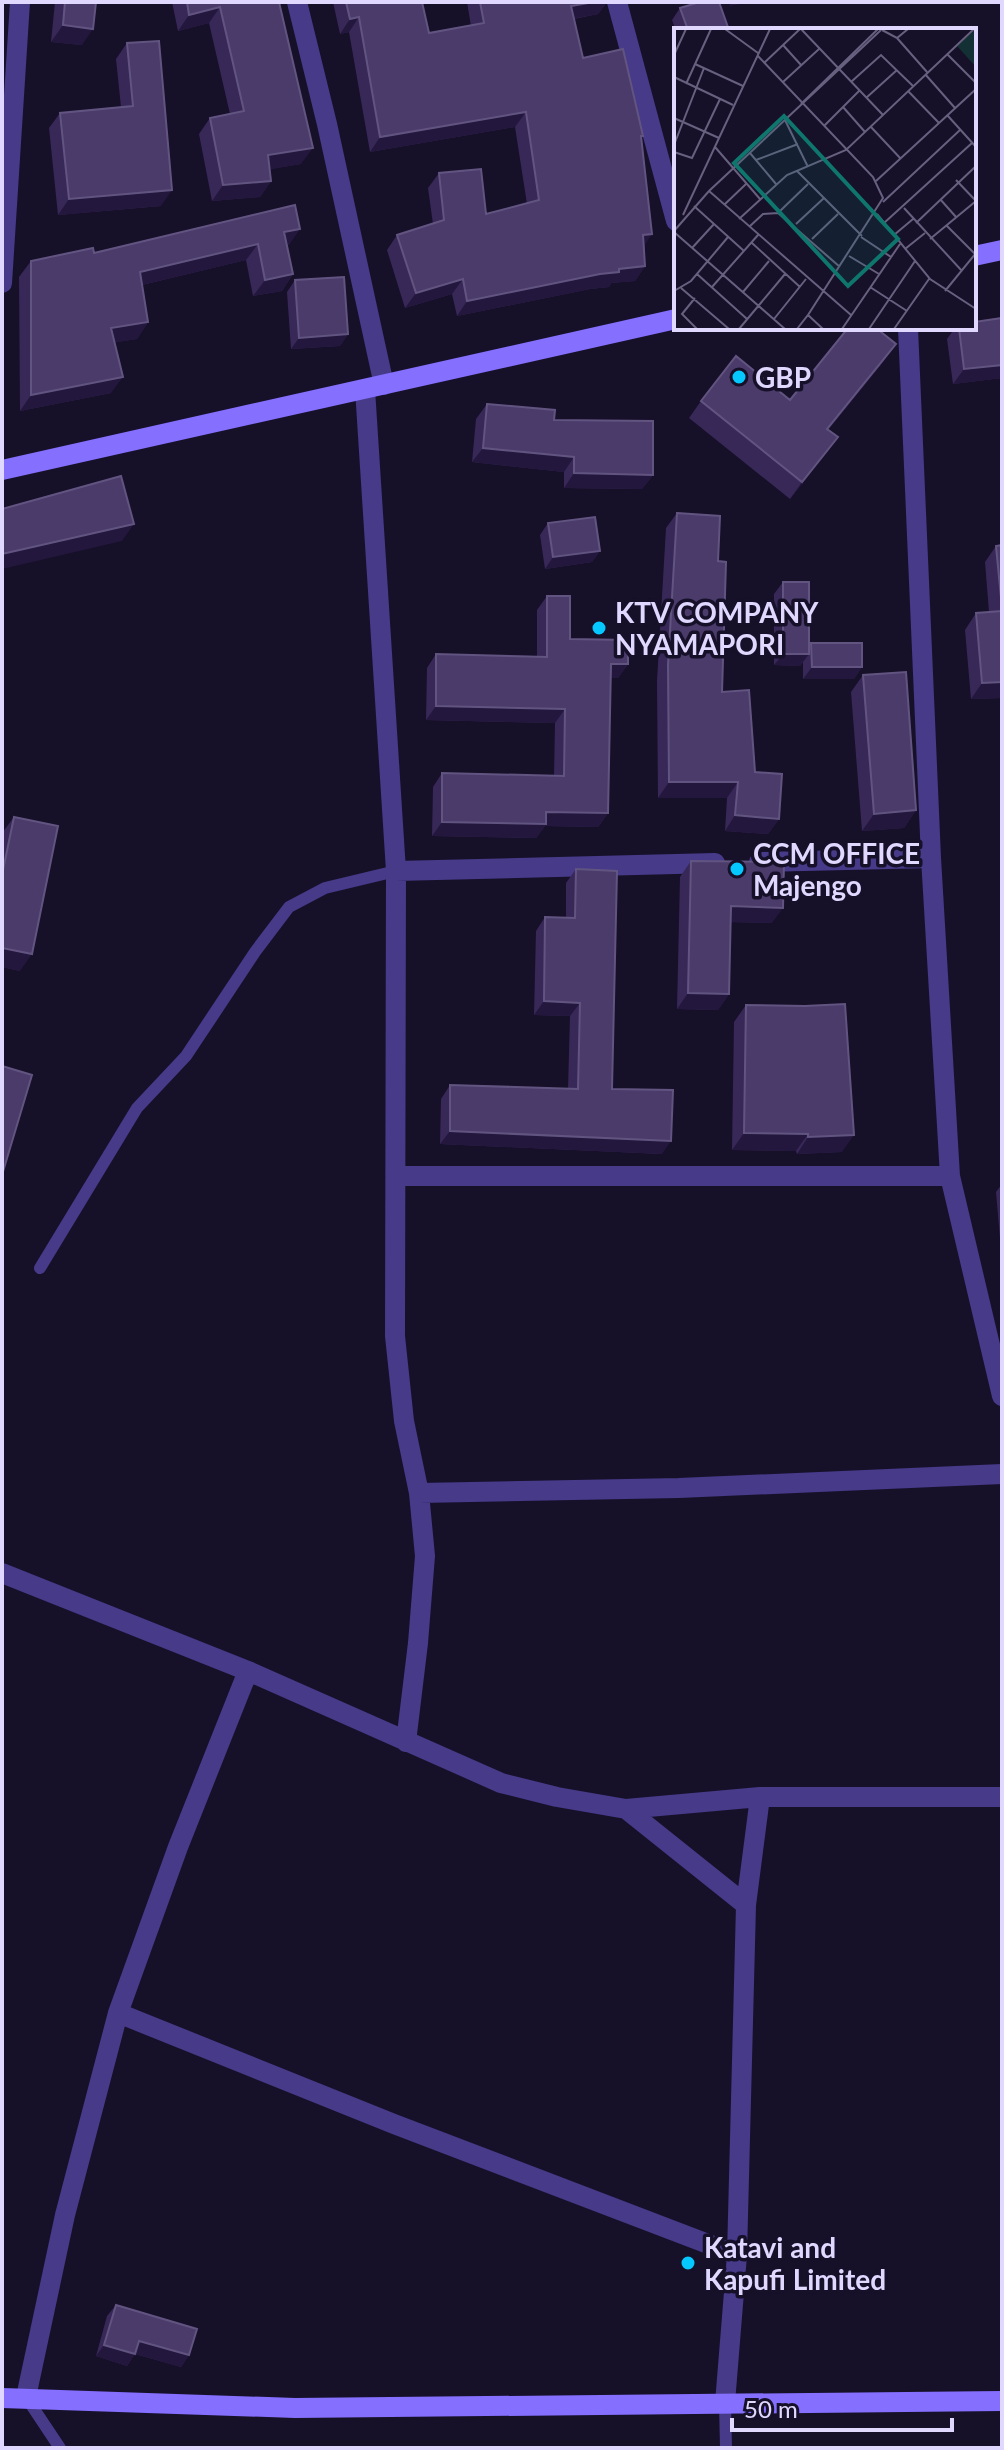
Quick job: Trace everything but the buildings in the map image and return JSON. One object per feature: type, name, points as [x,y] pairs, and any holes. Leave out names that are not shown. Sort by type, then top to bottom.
[{"type":"street","points":[[2,283],[8,80],[20,2]]},
{"type":"street","points":[[297,2],[327,124],[374,387],[396,871],[395,1336],[404,1421],[419,1493],[425,1556],[406,1742]]},
{"type":"street","points":[[617,2],[674,214]]},
{"type":"street","points":[[976,256],[1002,250]]},
{"type":"street","points":[[2,470],[674,319]]},
{"type":"street","points":[[908,330],[931,858],[950,1176],[1002,1396]]},
{"type":"street","points":[[396,871],[931,858]]},
{"type":"street","points":[[396,1176],[950,1176]]},
{"type":"street","points":[[419,1493],[679,1488],[1002,1474]]},
{"type":"street","points":[[2,1573],[248,1671],[501,1783],[557,1797],[626,1809],[760,1797],[1002,1797]]},
{"type":"street","points":[[26,2397],[65,2215],[118,2013],[178,1847],[248,1671]]},
{"type":"street","points":[[725,2403],[737,2255],[746,1905],[760,1797]]},
{"type":"street","points":[[626,1809],[746,1905]]},
{"type":"street","points":[[118,2013],[408,2130],[737,2255]]},
{"type":"street","points":[[2,2398],[295,2408],[1002,2401]]},
{"type":"lane","points":[[40,1268],[137,1108],[186,1056],[289,907],[325,888],[396,871]]},
{"type":"lane","points":[[26,2397],[60,2448]]},
{"type":"lane","points":[[725,2403],[726,2448]]},
{"type":"place","name":"GBP","points":[[739,377]]},
{"type":"place","name":"KTV COMPANY NYAMAPORI","points":[[599,628]]},
{"type":"place","name":"CCM OFFICE Majengo","points":[[737,869]]},
{"type":"place","name":"Katavi and Kapufi Limited","points":[[688,2263]]}]
